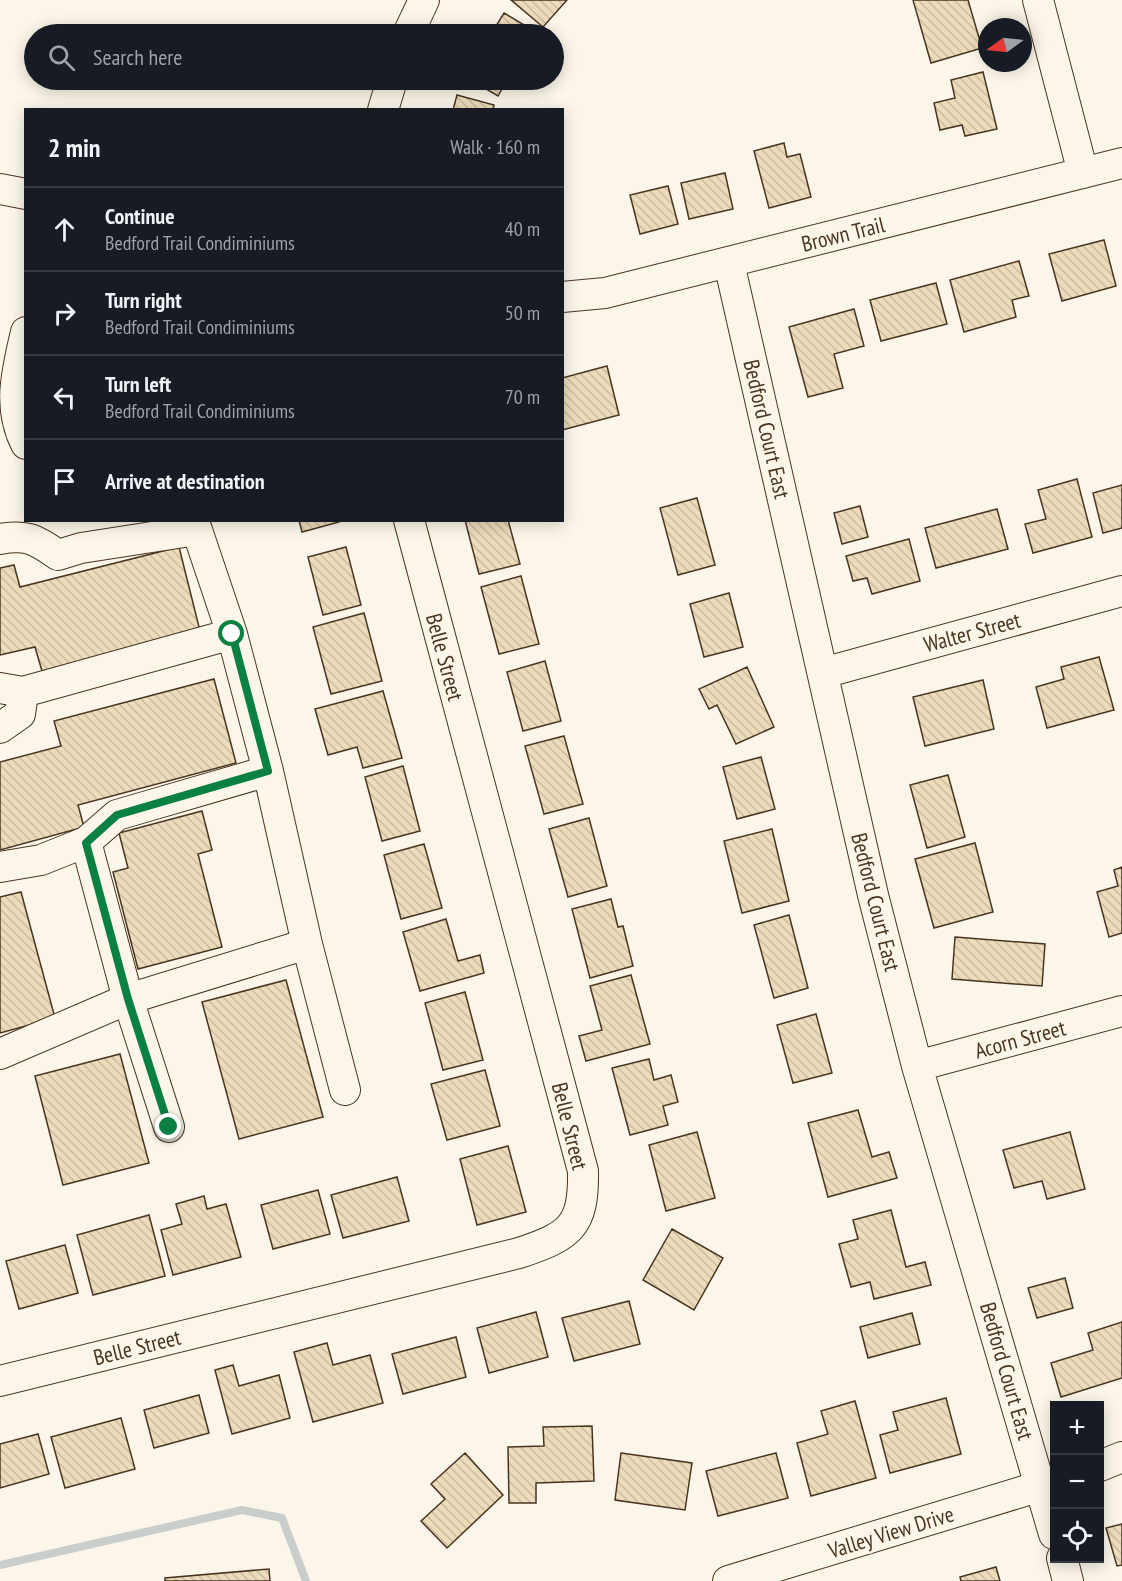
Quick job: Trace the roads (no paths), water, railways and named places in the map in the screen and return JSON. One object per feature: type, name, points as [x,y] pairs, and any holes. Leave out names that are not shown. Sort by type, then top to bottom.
[{"type":"street","points":[[413,24],[424,0]]},
{"type":"street","points":[[1038,0],[1083,173]]},
{"type":"street","points":[[384,108],[389,90]]},
{"type":"street","name":"Brown Trail","points":[[564,297],[605,294],[1122,163]]},
{"type":"street","points":[[0,189],[24,194]]},
{"type":"street","name":"Bedford Court East","points":[[729,263],[873,895],[917,1066],[1048,1485],[1051,1509]]},
{"type":"street","points":[[24,343],[13,404],[18,429],[24,440]]},
{"type":"street","name":"Belle Street","points":[[0,1381],[519,1253],[552,1242],[569,1230],[578,1218],[583,1171],[410,522]]},
{"type":"street","points":[[0,539],[19,536],[37,540],[58,555],[184,525],[232,634],[268,771],[307,944],[345,1090]]},
{"type":"street","name":"Walter Street","points":[[823,673],[1122,591]]},
{"type":"street","points":[[0,728],[20,714],[12,690],[232,634]]},
{"type":"street","points":[[0,867],[41,860],[86,843],[117,815],[268,771]]},
{"type":"street","points":[[86,843],[128,999],[169,1127]]},
{"type":"street","points":[[0,1054],[128,999],[307,944]]},
{"type":"street","name":"Acorn Street","points":[[917,1066],[1122,1011]]},
{"type":"street","points":[[1104,1465],[1122,1458]]},
{"type":"street","name":"Valley View Drive","points":[[728,1581],[1048,1485]]},
{"type":"street","points":[[1063,1563],[1068,1581]]},
{"type":"waterway","points":[[0,1565],[242,1510],[282,1518],[306,1581]]}]
